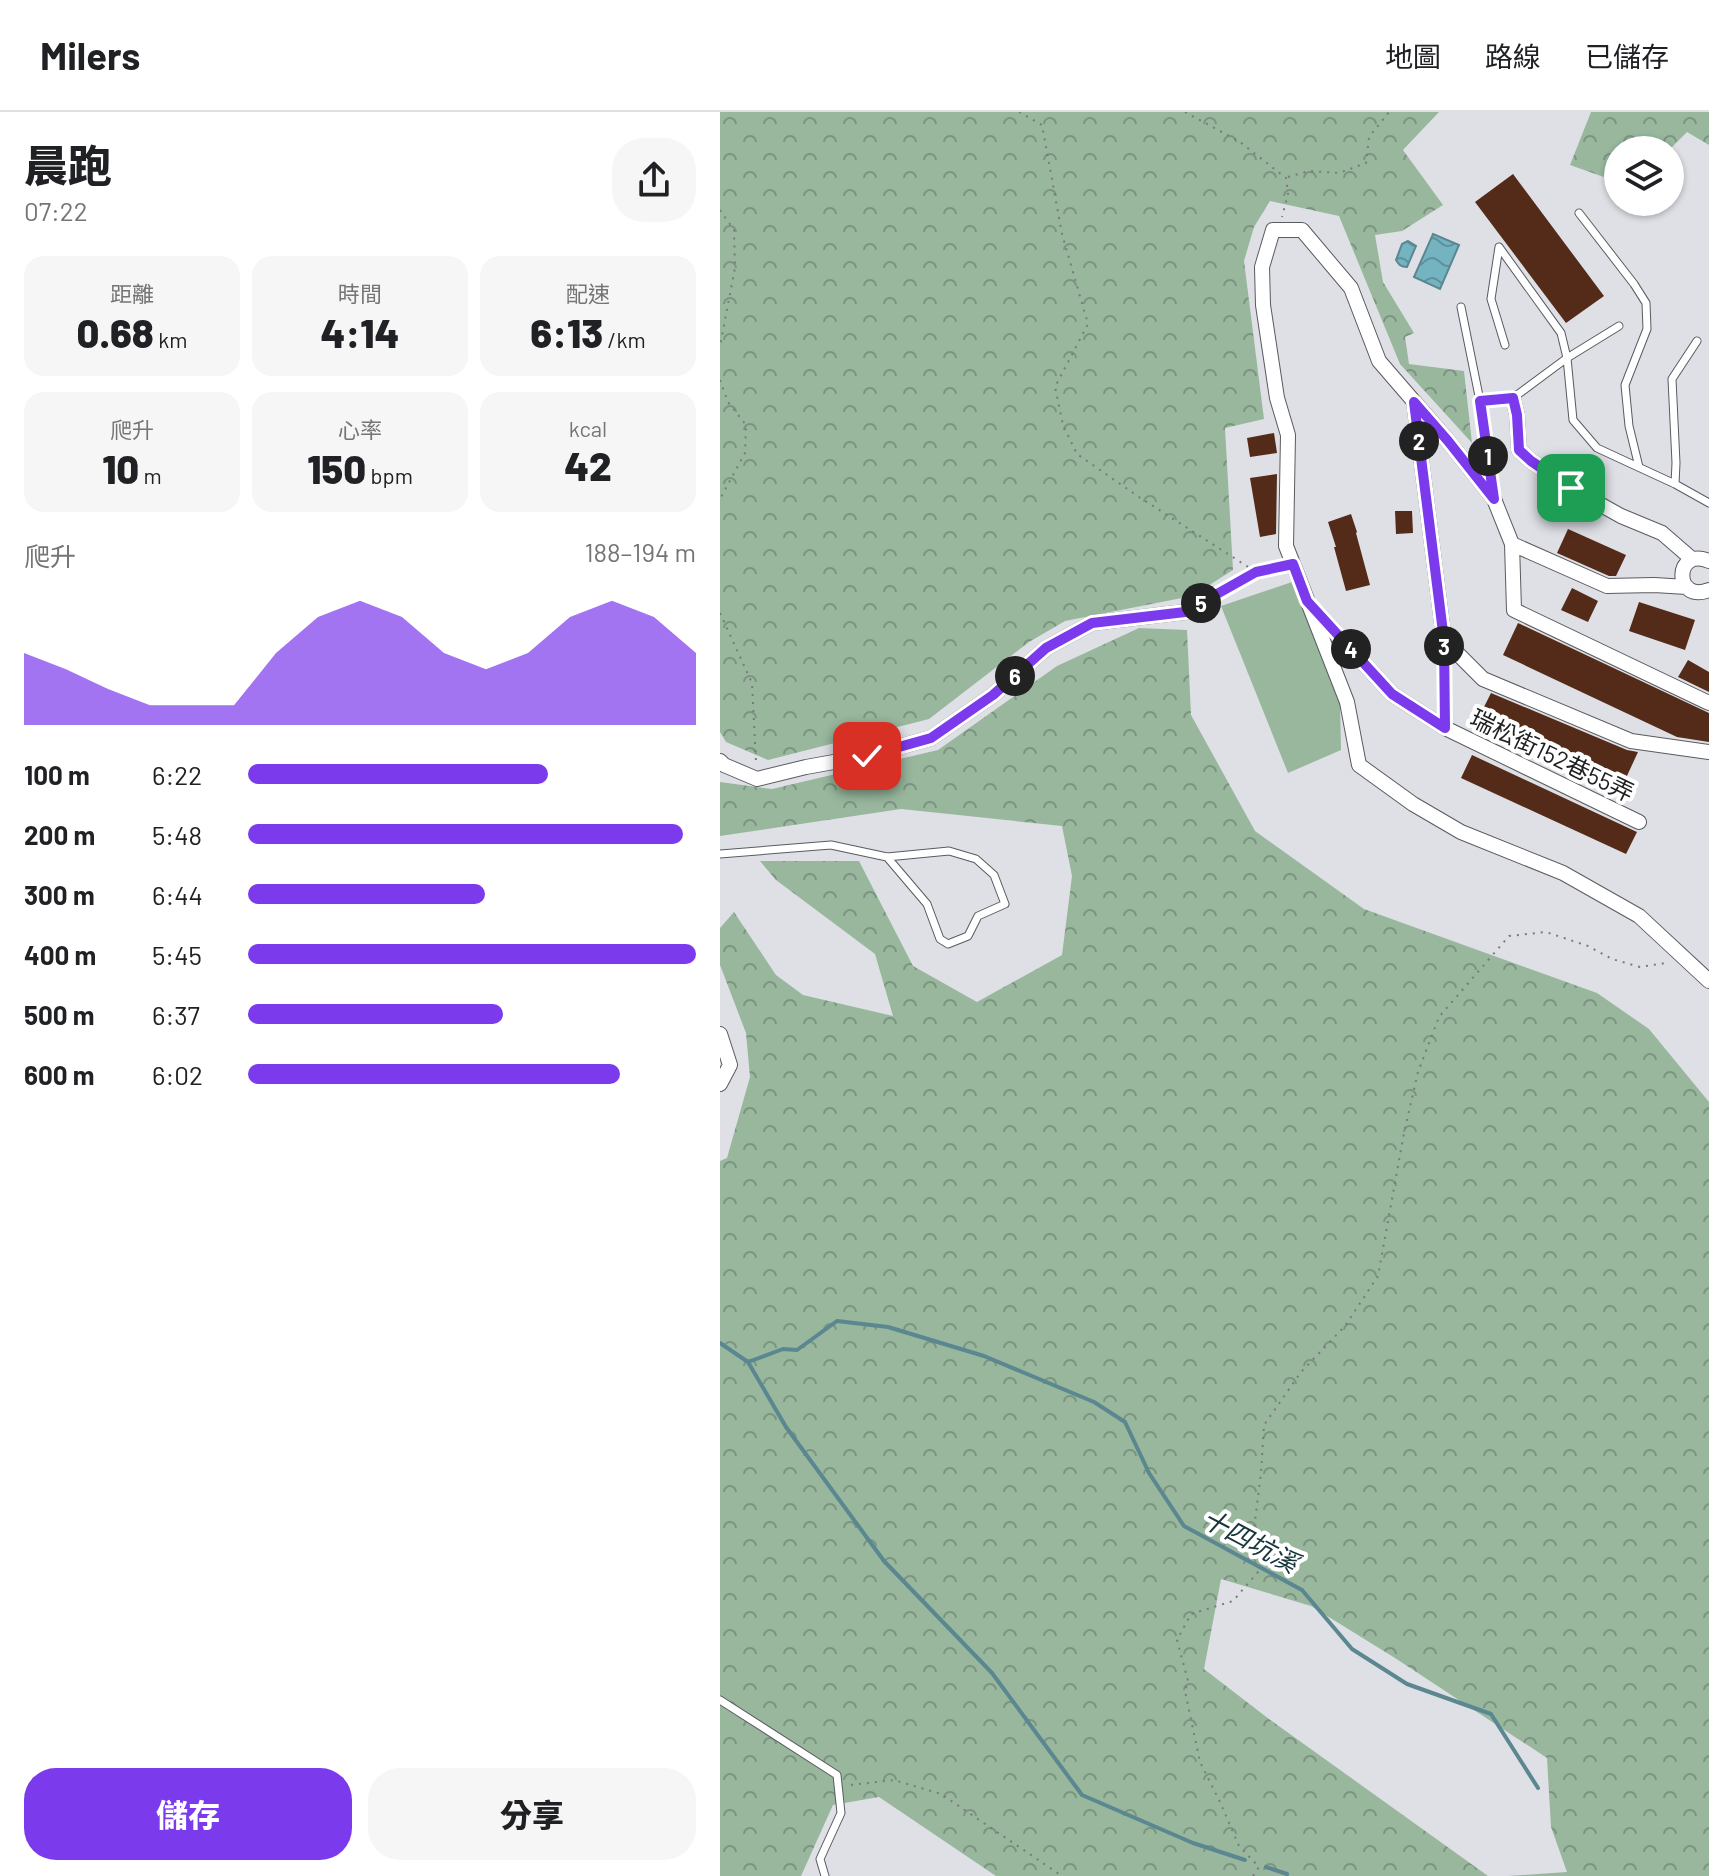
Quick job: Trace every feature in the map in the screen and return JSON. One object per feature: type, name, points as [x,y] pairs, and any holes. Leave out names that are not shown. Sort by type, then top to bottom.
[{"type":"street","points":[[1709,703],[1514,610],[1512,544],[1494,499],[1379,361],[1351,288],[1302,230],[1273,230],[1262,267],[1263,305],[1277,398],[1288,435],[1286,546],[1347,702],[1359,765],[1413,804],[1461,832],[1563,873],[1639,916],[1709,981]]},
{"type":"street","points":[[1513,398],[1519,450],[1531,461],[1621,516],[1662,533],[1692,559]]},
{"type":"street","points":[[1414,402],[1444,640],[1483,679],[1631,741],[1709,752]]},
{"type":"street","points":[[1512,544],[1607,586],[1654,585],[1687,587],[1696,592],[1709,590]]},
{"type":"street","points":[[1687,587],[1682,572],[1687,563],[1703,558],[1709,561]]},
{"type":"street","name":"瑞松街152巷55弄","points":[[1307,601],[1392,694],[1445,728],[1639,822]]},
{"type":"street","points":[[720,761],[757,779],[867,756],[931,738],[993,695],[1046,648],[1092,623],[1185,612]]},
{"type":"street","points":[[720,1034],[730,1065],[720,1084]]},
{"type":"lane","points":[[1579,213],[1646,303],[1647,329],[1625,385],[1629,426],[1639,467]]},
{"type":"lane","points":[[1505,345],[1491,299],[1499,247],[1561,333],[1567,358],[1573,420],[1597,448],[1709,503]]},
{"type":"lane","points":[[1461,307],[1480,401],[1494,499]]},
{"type":"lane","points":[[1480,401],[1513,398],[1567,358],[1619,326]]},
{"type":"lane","points":[[1675,484],[1672,379],[1697,341]]},
{"type":"lane","points":[[1444,640],[1445,728]]},
{"type":"lane","points":[[720,854],[831,845],[887,857],[949,851],[976,859],[994,875],[1005,904],[978,916],[968,936],[948,944],[940,939],[927,904],[887,857]]},
{"type":"lane","points":[[720,1700],[837,1775],[841,1813],[820,1859],[825,1876]]},
{"type":"path","points":[[1019,112],[1042,125],[1062,234],[1088,324],[1055,387],[1063,425],[1077,454],[1256,572]]},
{"type":"path","points":[[1185,112],[1240,142],[1286,178],[1288,194],[1282,230]]},
{"type":"path","points":[[1286,178],[1309,171],[1339,173],[1366,163],[1369,137],[1389,112]]},
{"type":"path","points":[[720,210],[734,230],[735,268],[720,346]]},
{"type":"path","points":[[720,380],[728,402],[746,425],[745,453],[720,499]]},
{"type":"path","points":[[1185,612],[1256,572],[1293,564]]},
{"type":"path","points":[[720,613],[752,683],[757,779]]},
{"type":"path","points":[[1253,1876],[1259,1867],[1239,1846],[1200,1762],[1185,1691],[1188,1681],[1177,1640],[1191,1614],[1233,1601],[1258,1572],[1252,1545],[1264,1425],[1301,1372],[1345,1326],[1378,1276],[1418,1072],[1439,1017],[1509,936],[1546,932],[1640,967],[1663,965],[1682,956]]},
{"type":"path","points":[[841,1789],[855,1783],[894,1780],[941,1794],[1062,1876]]},
{"type":"green space","points":[[720,112],[1439,112],[1403,150],[1443,205],[1402,231],[1375,235],[1383,282],[1414,333],[1405,337],[1409,364],[1464,371],[1472,443],[1400,364],[1339,216],[1270,201],[1254,227],[1244,261],[1264,419],[1225,428],[1233,570],[1192,596],[1065,621],[1029,642],[929,719],[768,760],[726,742],[720,732]]},
{"type":"green space","points":[[1591,112],[1709,112],[1709,145],[1687,132],[1683,136],[1604,136],[1604,177],[1570,165]]},
{"type":"green space","points":[[1292,582],[1340,703],[1341,750],[1288,773],[1221,606]]},
{"type":"green space","points":[[1139,628],[1187,630],[1191,715],[1255,831],[1364,909],[1597,993],[1649,1029],[1709,1102],[1709,1876],[1508,1876],[1567,1872],[1551,1827],[1547,1758],[1311,1606],[1221,1579],[1204,1669],[1488,1876],[996,1876],[879,1797],[833,1805],[801,1876],[720,1876],[720,1161],[727,1158],[750,1077],[746,1033],[720,965],[720,928],[734,912],[776,975],[803,995],[893,1016],[875,954],[776,880],[760,861],[859,861],[913,966],[977,1002],[1062,955],[1072,876],[1062,826],[901,809],[720,836],[720,782],[772,789],[938,750],[1057,666]]},
{"type":"water","points":[[1433,234],[1459,245],[1440,289],[1414,277]]},
{"type":"water","points":[[1408,241],[1416,246],[1405,267],[1396,260],[1402,244]]},
{"type":"building","points":[[1513,174],[1604,296],[1566,323],[1475,202]]},
{"type":"building","points":[[1274,433],[1277,453],[1250,457],[1247,438]]},
{"type":"building","points":[[1277,474],[1276,534],[1260,537],[1250,478]]},
{"type":"building","points":[[1395,511],[1412,511],[1413,533],[1396,534]]},
{"type":"building","points":[[1351,514],[1370,585],[1346,591],[1328,522]]},
{"type":"building","points":[[1568,529],[1626,555],[1616,576],[1609,576],[1557,553]]},
{"type":"building","points":[[1572,588],[1598,601],[1588,622],[1561,610]]},
{"type":"building","points":[[1639,602],[1695,620],[1685,650],[1629,631]]},
{"type":"building","points":[[1518,623],[1709,713],[1709,742],[1677,737],[1503,655]]},
{"type":"building","points":[[1688,660],[1709,672],[1709,692],[1678,677]]},
{"type":"building","points":[[1491,693],[1638,752],[1626,778],[1482,711]]},
{"type":"building","points":[[1472,755],[1637,832],[1626,854],[1461,778]]},
{"type":"waterway","name":"十四坑溪","points":[[748,1362],[783,1349],[797,1350],[837,1321],[888,1327],[984,1356],[1094,1402],[1125,1422],[1149,1473],[1184,1526],[1302,1590],[1352,1649],[1407,1684],[1491,1714],[1538,1788]]},
{"type":"waterway","points":[[720,1343],[748,1362],[786,1427],[884,1561],[992,1673],[1082,1795],[1193,1843],[1245,1860]]},
{"type":"waterway","points":[[1266,1867],[1287,1874]]},
{"type":"route","points":[[867,756],[931,738],[993,695],[1046,648],[1092,623],[1185,612],[1256,572],[1293,564],[1307,601],[1392,694],[1445,728],[1444,640],[1414,402],[1494,499],[1480,401],[1513,398],[1519,450],[1571,488]]}]
